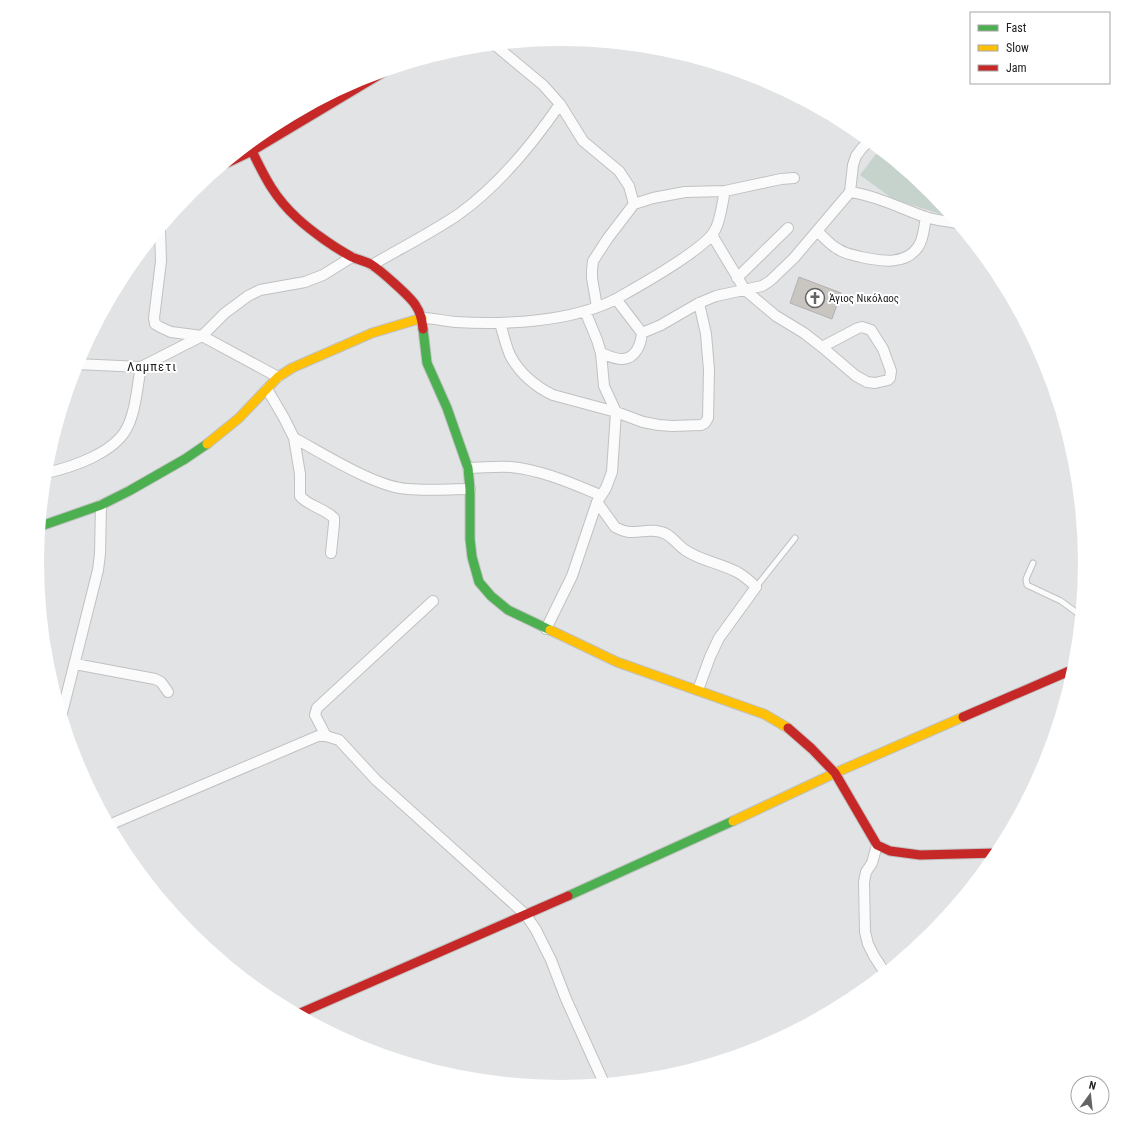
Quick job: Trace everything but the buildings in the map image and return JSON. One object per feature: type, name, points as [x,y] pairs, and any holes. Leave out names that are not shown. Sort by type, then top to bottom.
[{"type":"street","points":[[501,50],[543,85],[560,104],[583,141],[619,172],[629,186],[634,204]]},
{"type":"street","points":[[262,142],[347,93]]},
{"type":"street","points":[[372,265],[442,224],[479,198],[532,143],[560,104]]},
{"type":"street","points":[[642,333],[661,325],[699,302],[716,296],[762,286],[770,281],[794,258],[850,192],[856,156],[865,145]]},
{"type":"street","points":[[250,150],[269,185],[288,210],[314,232],[352,257],[372,265],[409,297],[416,305],[422,318],[427,363],[447,408],[468,468],[470,489],[470,539],[475,570],[479,582],[490,596],[508,610],[617,662],[764,714],[788,728],[812,749],[835,773],[878,845],[886,850],[914,855],[989,853]]},
{"type":"street","points":[[597,307],[592,278],[593,261],[608,238],[634,204],[653,198],[685,192],[725,191],[780,179],[794,178]]},
{"type":"street","points":[[45,524],[101,505],[203,448],[239,418],[278,377],[292,368],[382,328],[422,318],[454,322],[500,323],[541,319],[603,306],[697,249],[712,235],[717,225],[725,191]]},
{"type":"street","points":[[850,192],[863,194],[926,217],[949,222]]},
{"type":"street","points":[[817,231],[831,245],[846,253],[879,261],[899,260],[909,255],[920,244],[926,217]]},
{"type":"street","points":[[737,278],[788,228]]},
{"type":"street","points":[[712,235],[745,290],[776,316],[804,333],[856,376],[867,382],[874,383],[888,380],[890,378],[891,371],[883,349],[871,330],[862,327],[858,328],[822,347]]},
{"type":"street","points":[[160,238],[161,261],[154,318],[155,324],[171,332],[202,336],[278,377]]},
{"type":"street","points":[[84,364],[141,367],[202,336],[225,313],[248,296],[260,290],[311,279],[322,275],[352,257]]},
{"type":"street","points":[[601,353],[615,358],[625,359],[639,347],[642,333],[616,299]]},
{"type":"street","points":[[500,323],[510,355],[518,368],[535,384],[553,395],[616,412],[644,422],[672,426],[701,425],[707,421],[708,418],[709,370],[706,334],[699,302]]},
{"type":"street","points":[[546,629],[572,576],[598,499],[606,488],[612,472],[616,412],[604,386],[601,353],[585,311]]},
{"type":"street","points":[[53,471],[98,454],[110,448],[121,438],[128,427],[133,411],[141,367]]},
{"type":"street","points":[[267,389],[294,438],[300,474],[300,496],[304,500],[326,511],[334,518],[331,553]]},
{"type":"street","points":[[294,438],[360,473],[392,486],[408,489],[470,489]]},
{"type":"street","points":[[468,468],[511,467],[541,473],[598,499],[615,527],[631,533],[656,531],[665,533],[692,555],[735,571],[745,577],[756,587],[719,638],[710,657],[698,690]]},
{"type":"street","points":[[64,705],[98,570],[100,554],[101,505]]},
{"type":"street","points":[[326,736],[315,715],[318,708],[433,601]]},
{"type":"street","points":[[75,664],[155,679],[161,682],[168,692]]},
{"type":"street","points":[[303,1012],[526,915],[690,841],[835,773],[1066,673]]},
{"type":"street","points":[[114,823],[318,736],[326,736],[339,740],[393,795],[526,915],[536,930],[551,960],[566,999],[602,1078]]},
{"type":"street","points":[[878,845],[872,863],[866,872],[864,882],[865,932],[868,944],[883,968]]},
{"type":"lane","points":[[756,587],[796,538]]},
{"type":"lane","points":[[1032,563],[1026,579],[1027,584],[1061,601],[1076,612]]},
{"type":"shaded area","points":[[876,154],[879,155],[927,198],[942,214],[893,199],[860,175]]},
{"type":"traffic: fast","points":[[423,329],[427,363],[447,408],[468,468],[470,489],[470,539],[472,557],[479,582],[491,596],[508,610],[550,630]]},
{"type":"traffic: fast","points":[[45,524],[101,505],[185,459],[207,444]]},
{"type":"traffic: fast","points":[[568,896],[733,821]]},
{"type":"traffic: slow","points":[[207,444],[239,418],[278,377],[292,368],[372,333],[422,318]]},
{"type":"traffic: slow","points":[[550,630],[617,662],[764,714],[788,728]]},
{"type":"traffic: slow","points":[[733,821],[835,773],[963,717]]},
{"type":"traffic: jam","points":[[244,155],[353,90]]},
{"type":"traffic: jam","points":[[252,151],[271,187],[289,210],[309,228],[331,244],[352,257],[367,262],[388,278],[409,297],[416,306],[422,320],[423,329]]},
{"type":"traffic: jam","points":[[963,717],[1066,672]]},
{"type":"traffic: jam","points":[[788,728],[812,749],[835,773],[877,845],[890,851],[920,855],[989,853]]},
{"type":"traffic: jam","points":[[303,1012],[568,896]]},
{"type":"place","name":"Άγιος Νικόλαος","points":[[815,298]]},
{"type":"district","name":"Λαμπετι","points":[[152,366]]}]
